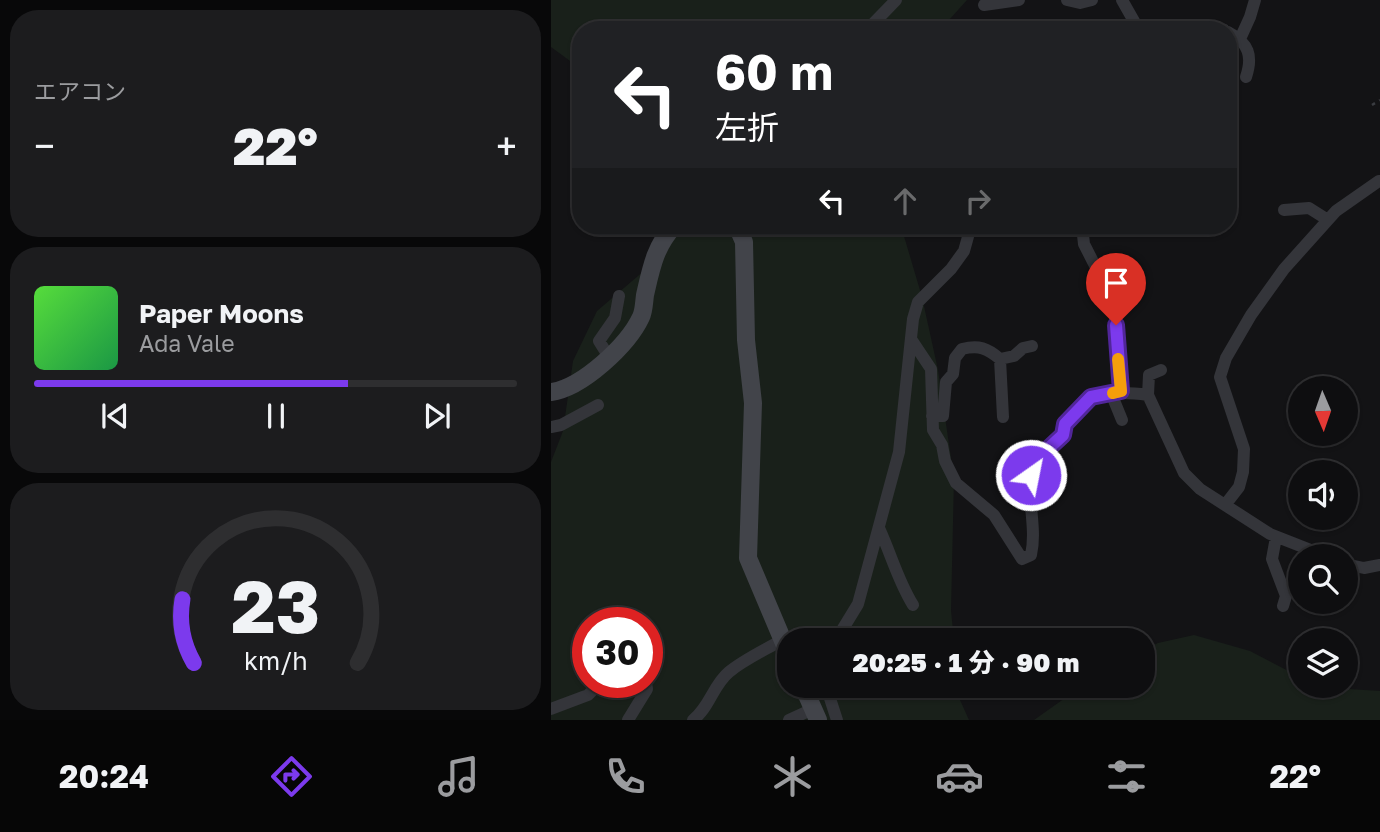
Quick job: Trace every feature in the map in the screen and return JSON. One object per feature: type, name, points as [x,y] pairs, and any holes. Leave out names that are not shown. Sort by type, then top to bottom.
[{"type":"street","points":[[876,21],[896,0]]},
{"type":"street","points":[[984,5],[1019,0]]},
{"type":"street","points":[[1067,0],[1080,4],[1092,0]]},
{"type":"street","points":[[1122,0],[1134,21]]},
{"type":"street","points":[[1237,28],[1250,17],[1255,0]]},
{"type":"street","points":[[1237,39],[1250,51],[1250,65],[1246,77]]},
{"type":"street","points":[[1225,505],[1239,487],[1244,449],[1220,377],[1226,358],[1251,315],[1284,270],[1336,211],[1379,181]]},
{"type":"street","points":[[1284,210],[1309,208],[1328,220]]},
{"type":"street","points":[[551,392],[561,391],[581,382],[609,357],[641,316],[652,263],[666,235]]},
{"type":"street","points":[[741,235],[744,242],[746,340],[753,403],[748,558],[778,628]]},
{"type":"street","points":[[843,628],[858,604],[899,452],[911,339],[918,302],[951,269],[964,251],[968,235]]},
{"type":"street","points":[[1083,235],[1084,244],[1114,303],[1116,392],[1122,420]]},
{"type":"street","points":[[609,357],[599,341],[615,318],[619,296]]},
{"type":"street","points":[[911,339],[931,369],[933,430],[956,483],[994,515],[1022,559],[1031,555],[1035,539],[1031,475],[1036,460],[1063,435],[1065,424],[1091,397],[1116,392],[1148,395]]},
{"type":"street","points":[[932,416],[943,416],[946,382],[953,374],[955,358],[962,349],[973,346],[987,348],[1000,359],[1003,417]]},
{"type":"street","points":[[1000,359],[1014,356],[1023,348],[1032,346]]},
{"type":"street","points":[[1161,370],[1149,375],[1148,395],[1184,473],[1200,489],[1276,537],[1294,544]]},
{"type":"street","points":[[551,427],[561,425],[598,405]]},
{"type":"street","points":[[879,528],[893,557],[901,585],[913,605]]},
{"type":"street","points":[[1276,537],[1272,559],[1285,596],[1283,606]]},
{"type":"street","points":[[1358,567],[1380,565]]},
{"type":"street","points":[[693,720],[703,712],[718,684],[729,672],[777,652]]},
{"type":"street","points":[[551,709],[580,698]]},
{"type":"street","points":[[628,720],[641,698]]},
{"type":"street","points":[[830,698],[837,720]]},
{"type":"street","points":[[789,720],[815,714]]},
{"type":"path","points":[[1372,105],[1380,100]]},
{"type":"shaded area","points":[[551,0],[967,0],[948,21],[572,21],[572,62],[551,47]]},
{"type":"shaded area","points":[[660,235],[904,235],[922,297],[938,370],[954,478],[953,628],[777,628],[777,698],[960,698],[969,720],[551,720],[551,462],[563,431],[573,361],[597,311],[645,270],[657,249]]},
{"type":"shaded area","points":[[1194,635],[1250,651],[1288,671],[1288,698],[1358,698],[1358,690],[1380,691],[1380,720],[1034,720],[1065,698],[1155,698],[1155,645]]},
{"type":"slow traffic","points":[[1113,393],[1121,391],[1118,359]]},
{"type":"route","points":[[1031,475],[1036,460],[1063,435],[1065,424],[1091,397],[1121,391],[1116,325]]}]
